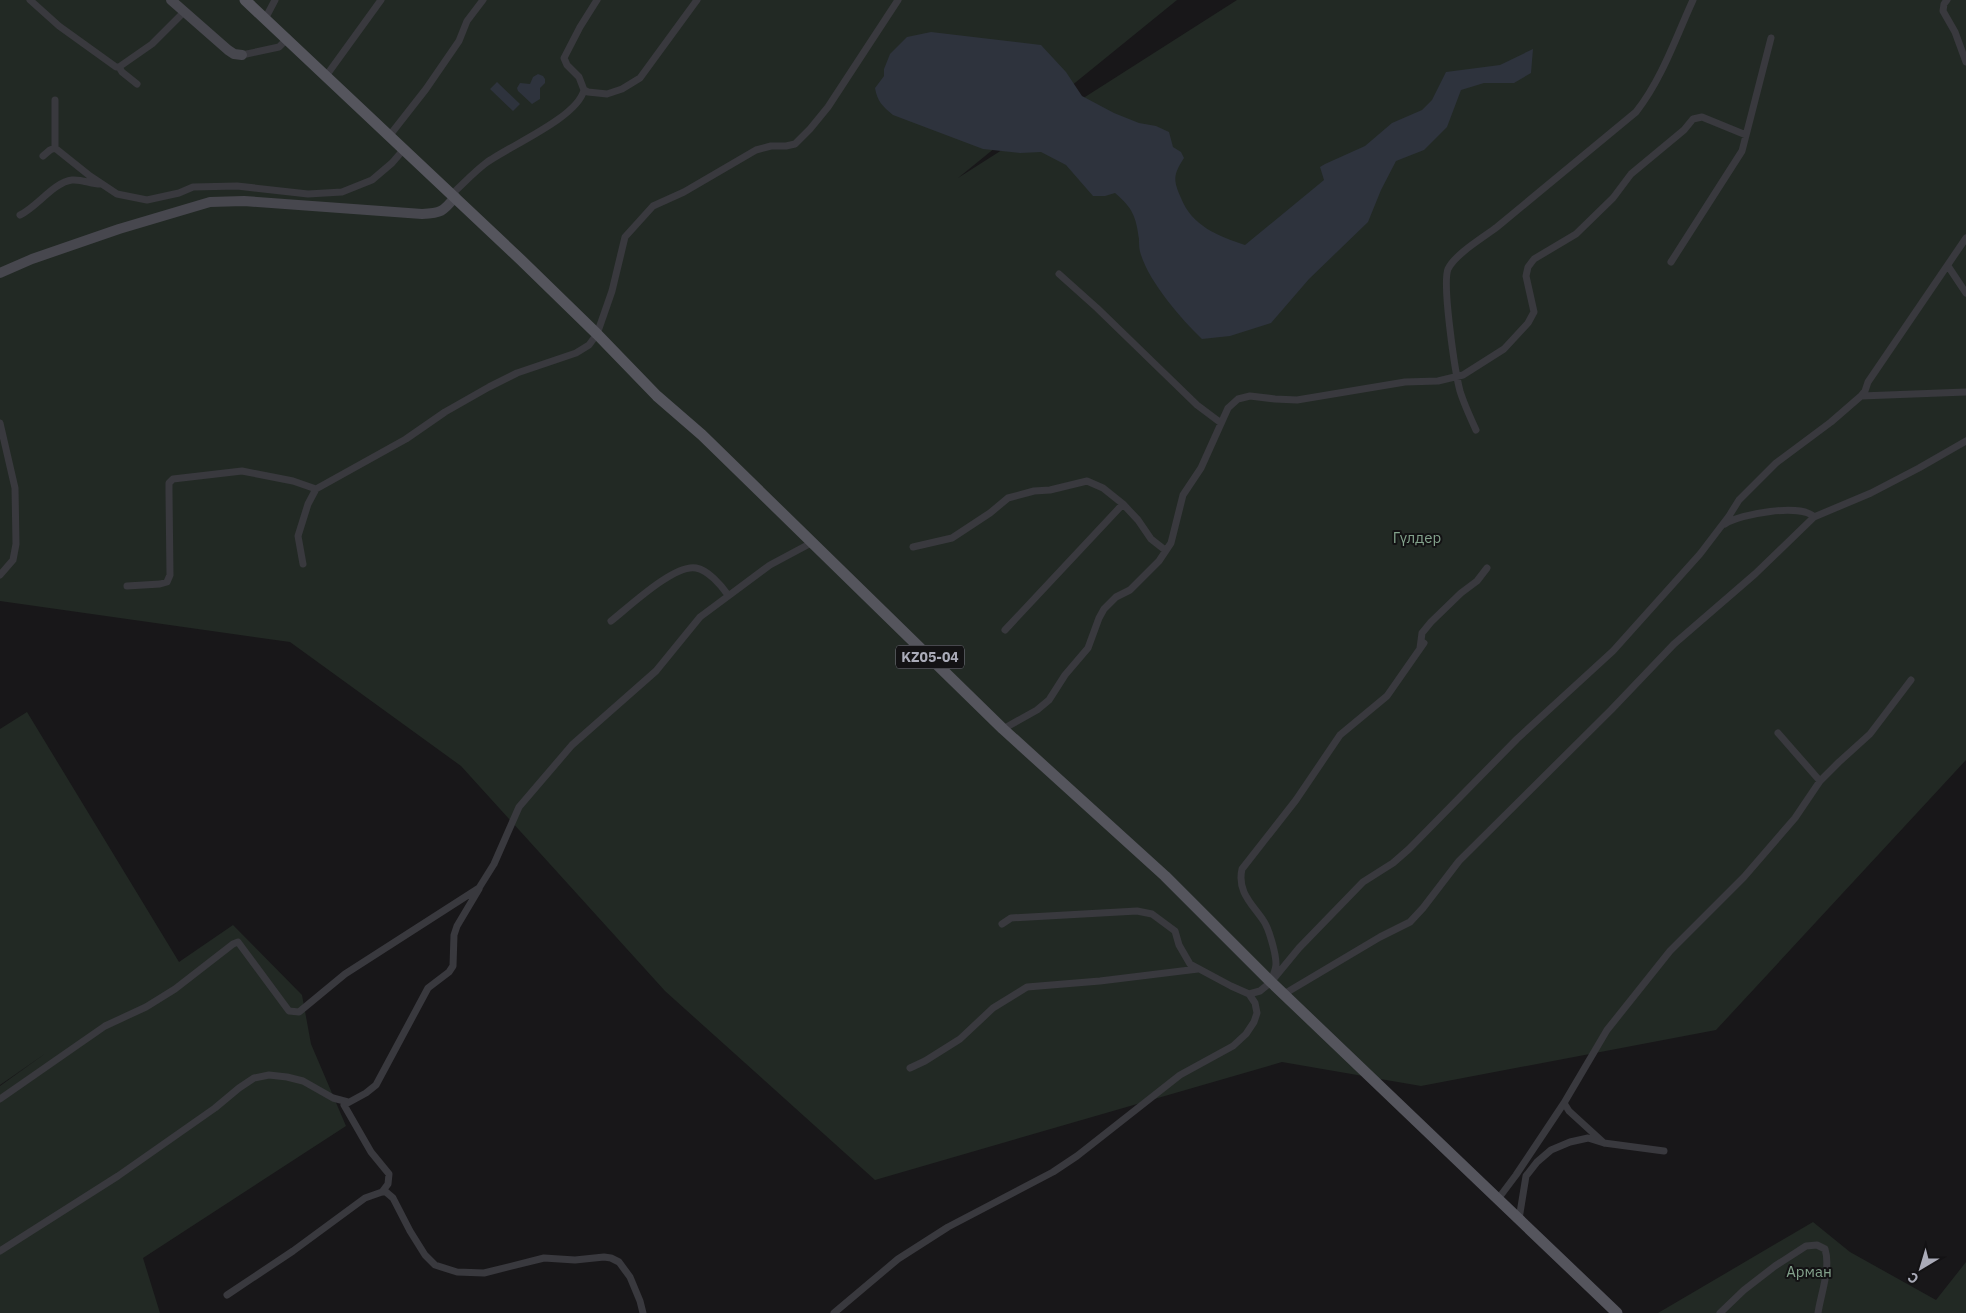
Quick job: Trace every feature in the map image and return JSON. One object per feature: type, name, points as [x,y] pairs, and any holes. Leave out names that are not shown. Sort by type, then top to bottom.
[{"type":"main road","name":"KZ05-04","points":[[245,0],[288,38],[598,334],[657,396],[702,435],[813,542],[1003,730],[1165,876],[1271,982],[1617,1313]]},
{"type":"street","points":[[30,0],[59,26],[110,63],[120,67],[122,72],[137,84]]},
{"type":"street","points":[[171,0],[234,54],[242,55],[279,47],[288,38]]},
{"type":"street","points":[[265,19],[275,0]]},
{"type":"street","points":[[326,76],[381,0]]},
{"type":"street","points":[[390,135],[426,89],[459,41],[467,21],[483,0]]},
{"type":"street","points":[[0,274],[32,259],[119,229],[210,202],[244,201],[422,214],[439,213],[444,210],[454,196],[486,162],[545,129],[582,97],[584,90],[579,77],[567,66],[564,58],[580,27],[598,0]]},
{"type":"street","points":[[584,90],[607,94],[622,89],[640,78],[697,0]]},
{"type":"street","points":[[303,564],[298,536],[308,504],[316,489],[406,439],[445,412],[489,387],[517,373],[582,350],[589,345],[598,334],[628,231],[653,206],[684,192],[756,150],[770,146],[795,144],[828,107],[898,0]]},
{"type":"street","points":[[1476,430],[1461,392],[1458,378],[1447,298],[1446,276],[1449,267],[1474,243],[1497,227],[1636,112],[1660,74],[1693,0]]},
{"type":"street","points":[[1947,0],[1943,11],[1955,32],[1966,62]]},
{"type":"street","points":[[120,67],[152,44],[185,11]]},
{"type":"street","points":[[1671,262],[1742,151],[1771,38]]},
{"type":"street","points":[[55,100],[55,148]]},
{"type":"street","points":[[1003,730],[1037,710],[1049,700],[1065,675],[1088,648],[1104,609],[1116,597],[1130,590],[1144,578],[1159,561],[1171,543],[1183,495],[1201,468],[1228,408],[1238,399],[1250,396],[1297,400],[1405,382],[1458,378],[1504,349],[1528,323],[1534,312],[1526,276],[1528,267],[1534,259],[1576,234],[1613,198],[1631,174],[1684,130],[1693,119],[1702,116],[1746,135]]},
{"type":"street","points":[[43,156],[55,148]]},
{"type":"street","points":[[55,148],[117,194],[147,200],[179,193],[193,187],[237,186],[308,194],[342,192],[372,180],[392,163],[404,148]]},
{"type":"street","points":[[20,215],[56,188],[71,180],[103,185]]},
{"type":"street","points":[[1249,994],[1260,991],[1271,982],[1299,948],[1363,882],[1393,863],[1409,849],[1517,739],[1613,651],[1670,589],[1722,526],[1739,500],[1776,464],[1831,422],[1861,396],[1868,382],[1966,238]]},
{"type":"street","points":[[1948,266],[1966,293]]},
{"type":"street","points":[[1059,274],[1097,308],[1197,405],[1221,423]]},
{"type":"street","points":[[1861,396],[1966,392]]},
{"type":"street","points":[[0,423],[15,488],[16,544],[13,560],[0,575]]},
{"type":"street","points":[[1284,994],[1356,950],[1410,922],[1439,889],[1459,861],[1674,644],[1755,574],[1814,516],[1871,493],[1966,441]]},
{"type":"street","points":[[127,586],[167,582],[170,575],[168,494],[169,483],[173,479],[242,471],[293,480],[316,489]]},
{"type":"street","points":[[913,547],[952,538],[990,513],[1008,498],[1087,481],[1104,488],[1123,504],[1138,520],[1151,539],[1165,550]]},
{"type":"street","points":[[1005,630],[1123,504]]},
{"type":"street","points":[[1722,526],[1738,518],[1778,510],[1797,511],[1814,516]]},
{"type":"street","points":[[382,1192],[388,1184],[389,1174],[372,1152],[344,1105],[376,1085],[428,988],[449,972],[453,966],[454,935],[457,926],[494,864],[519,807],[572,746],[656,671],[700,617],[770,565],[813,542]]},
{"type":"street","points":[[611,621],[666,578],[687,568],[698,568],[706,572],[722,586],[728,595]]},
{"type":"street","points":[[1271,982],[1276,965],[1269,933],[1265,921],[1247,899],[1242,889],[1240,878],[1242,869],[1296,800],[1340,735],[1387,696],[1422,646],[1422,634],[1431,622],[1461,593],[1477,582],[1487,568]]},
{"type":"street","points":[[1498,1198],[1516,1175],[1564,1102],[1607,1030],[1670,951],[1750,869],[1795,818],[1820,781],[1870,734],[1911,680]]},
{"type":"street","points":[[1778,733],[1820,781]]},
{"type":"street","points":[[0,1099],[105,1026],[146,1007],[175,989],[233,944],[238,942],[289,1010],[299,1012],[345,974],[479,888]]},
{"type":"street","points":[[834,1313],[898,1259],[948,1227],[1054,1172],[1180,1075],[1233,1046],[1246,1034],[1254,1022],[1257,1013],[1255,1003],[1249,994],[1190,964],[1185,957],[1175,930],[1152,914],[1138,911],[1011,918],[1002,924]]},
{"type":"street","points":[[910,1068],[960,1039],[993,1008],[1027,987],[1100,982],[1198,969]]},
{"type":"street","points":[[0,1251],[118,1176],[215,1108],[254,1078],[269,1075],[303,1081],[333,1098],[348,1102]]},
{"type":"street","points":[[1564,1102],[1569,1111],[1604,1144]]},
{"type":"street","points":[[1519,1219],[1526,1176],[1537,1162],[1551,1150],[1570,1142],[1588,1138],[1604,1144],[1664,1151]]},
{"type":"street","points":[[227,1295],[294,1251],[365,1198],[386,1192],[393,1198],[406,1225],[425,1254],[435,1265],[456,1272],[484,1273],[544,1258],[575,1260],[611,1258],[619,1262],[630,1277],[643,1313]]},
{"type":"street","points":[[1720,1313],[1744,1290],[1775,1266],[1806,1246],[1817,1244],[1825,1249],[1827,1254],[1826,1274],[1818,1313]]},
{"type":"green space","name":"Гүлдер","points":[[0,0],[1177,0],[958,178],[1237,0],[1966,0],[1966,760],[1716,1030],[1421,1086],[1282,1062],[875,1180],[665,991],[461,766],[290,642],[0,601]]},
{"type":"green space","points":[[27,712],[179,962],[233,925],[302,995],[311,1044],[346,1126],[143,1258],[160,1313],[0,1313],[0,1086],[46,1053],[0,1085],[0,729]]},
{"type":"green space","name":"Арман","points":[[1813,1222],[1850,1252],[1936,1300],[1966,1262],[1966,1313],[1658,1313]]},
{"type":"shaded area","points":[[931,32],[1041,45],[1066,72],[1082,96],[1114,113],[1169,132],[1173,147],[1181,152],[1184,158],[1175,178],[1186,208],[1207,229],[1245,245],[1324,180],[1320,167],[1365,146],[1392,123],[1422,110],[1432,100],[1446,72],[1500,65],[1533,49],[1531,73],[1514,83],[1484,83],[1461,90],[1447,127],[1424,150],[1396,161],[1381,190],[1368,222],[1309,279],[1271,323],[1230,336],[1202,339],[1176,311],[1151,277],[1140,253],[1138,231],[1133,213],[1115,193],[1105,196],[1093,196],[1066,165],[1041,152],[1020,153],[983,149],[893,115],[883,106],[877,97],[875,88],[884,76],[884,69],[890,54],[907,37]]},
{"type":"shaded area","points":[[538,74],[543,76],[545,83],[540,88],[540,99],[532,104],[517,88],[520,83],[530,84],[533,77]]},
{"type":"shaded area","points":[[497,82],[520,104],[513,111],[490,89]]}]
